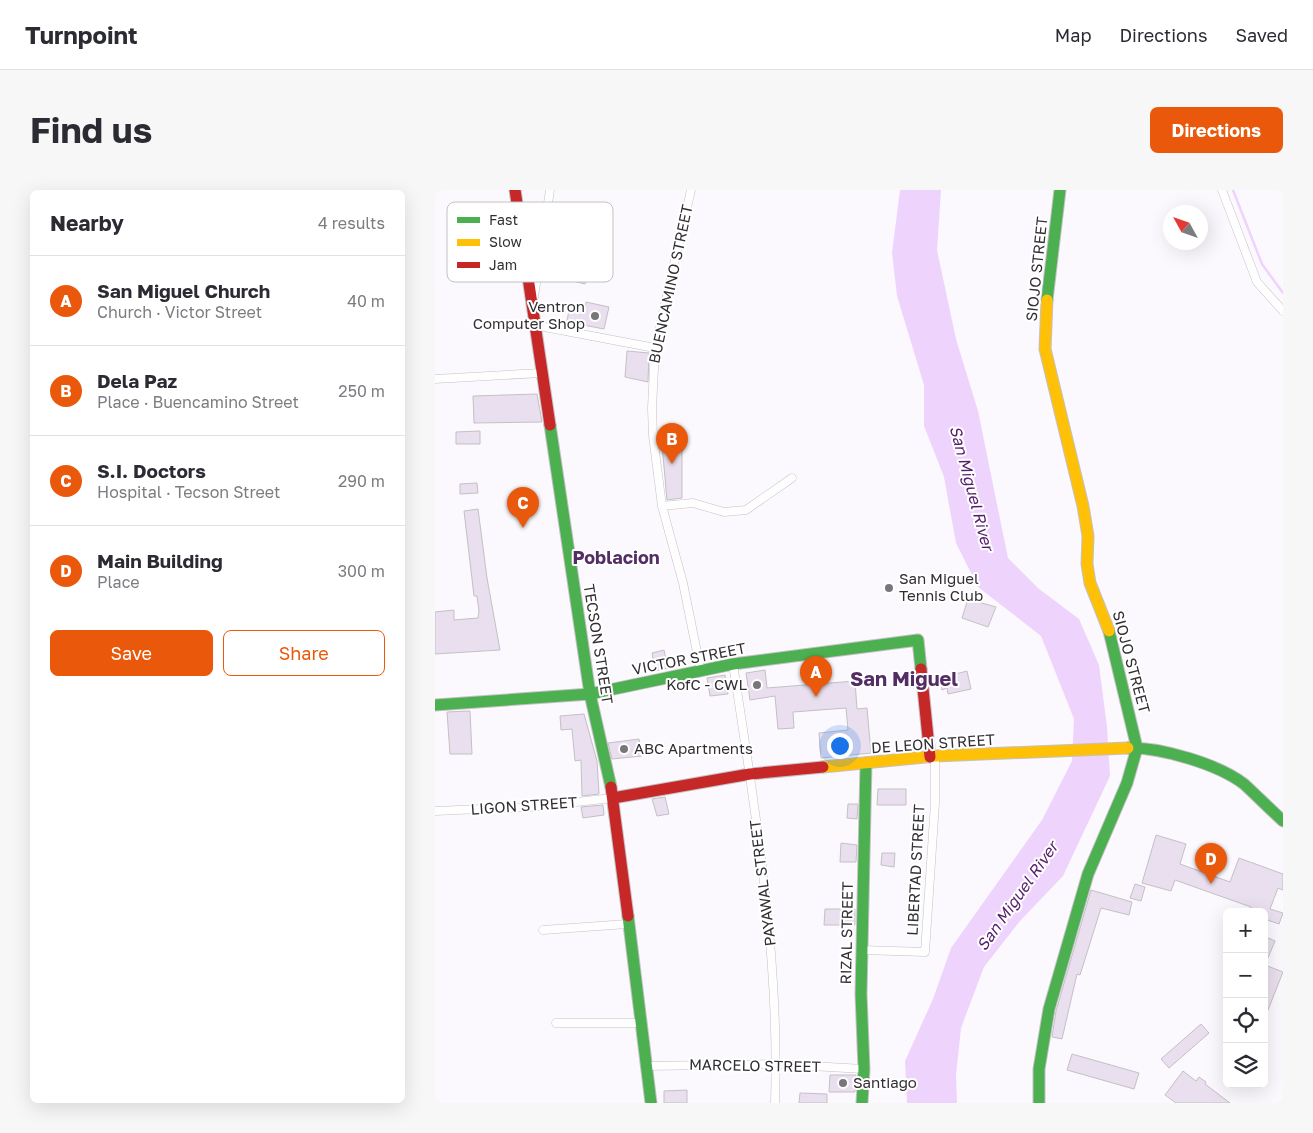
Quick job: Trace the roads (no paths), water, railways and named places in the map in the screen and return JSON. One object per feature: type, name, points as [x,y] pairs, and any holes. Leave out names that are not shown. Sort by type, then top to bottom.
[{"type":"street","name":"BUENCAMINO STREET","points":[[691,190],[655,348],[651,408],[662,506],[683,583],[701,672]]},
{"type":"street","name":"SIOJO STREET","points":[[1039,1103],[1039,1069],[1052,1001],[1088,874],[1127,783],[1134,748],[1110,633],[1090,583],[1087,564],[1088,536],[1083,506],[1045,349],[1046,310],[1060,190]]},
{"type":"street","points":[[1222,190],[1257,282],[1283,311]]},
{"type":"street","name":"TECSON STREET","points":[[528,282],[590,694],[613,798],[627,924],[651,1103]]},
{"type":"street","points":[[532,308],[536,282]]},
{"type":"street","points":[[534,324],[655,348]]},
{"type":"street","points":[[435,379],[541,373]]},
{"type":"street","points":[[662,506],[693,503],[724,512],[745,510],[792,478]]},
{"type":"street","name":"VICTOR STREET","points":[[435,706],[590,694],[733,664],[918,640]]},
{"type":"street","name":"LIBERTAD STREET","points":[[862,950],[925,952],[935,802],[932,756],[918,640]]},
{"type":"street","name":"PAYAWAL STREET","points":[[733,664],[750,774],[771,951],[776,1064],[775,1103]]},
{"type":"street","name":"DE LEON STREET","points":[[613,798],[750,774],[932,756],[1134,748],[1182,757],[1222,772],[1243,784],[1283,821]]},
{"type":"street","name":"RIZAL STREET","points":[[862,1103],[864,1069],[862,950],[866,763]]},
{"type":"street","name":"LIGON STREET","points":[[435,811],[530,807],[613,798]]},
{"type":"street","points":[[543,930],[627,924]]},
{"type":"street","points":[[556,1023],[640,1023]]},
{"type":"street","name":"MARCELO STREET","points":[[646,1066],[776,1064],[864,1069]]},
{"type":"water","name":"San Miguel River","points":[[900,190],[941,190],[937,250],[956,339],[978,411],[1008,558],[1038,588],[1079,619],[1099,665],[1107,727],[1110,776],[1063,876],[1020,921],[984,967],[961,1028],[956,1075],[957,1103],[907,1103],[905,1061],[933,999],[951,948],[1042,820],[1072,761],[1074,719],[1041,636],[978,587],[956,543],[944,477],[924,426],[924,385],[897,296],[892,253]]},
{"type":"waterway","points":[[1233,190],[1262,264],[1283,293]]},
{"type":"place","name":"Ventron Computer Shop","points":[[595,316]]},
{"type":"place","name":"Dela Paz","points":[[672,464]]},
{"type":"place","name":"S.I. Doctors","points":[[523,528]]},
{"type":"place","name":"San Miguel Tennis Club","points":[[889,588]]},
{"type":"place","name":"KofC - CWL","points":[[757,685]]},
{"type":"place","name":"San Miguel Church","points":[[816,697]]},
{"type":"place","name":"ABC Apartments","points":[[624,749]]},
{"type":"place","name":"Main Building","points":[[1211,884]]},
{"type":"place","name":"Santiago","points":[[843,1083]]},
{"type":"district","name":"Poblacion","points":[[616,558]]},
{"type":"district","name":"San Miguel","points":[[904,679]]}]
